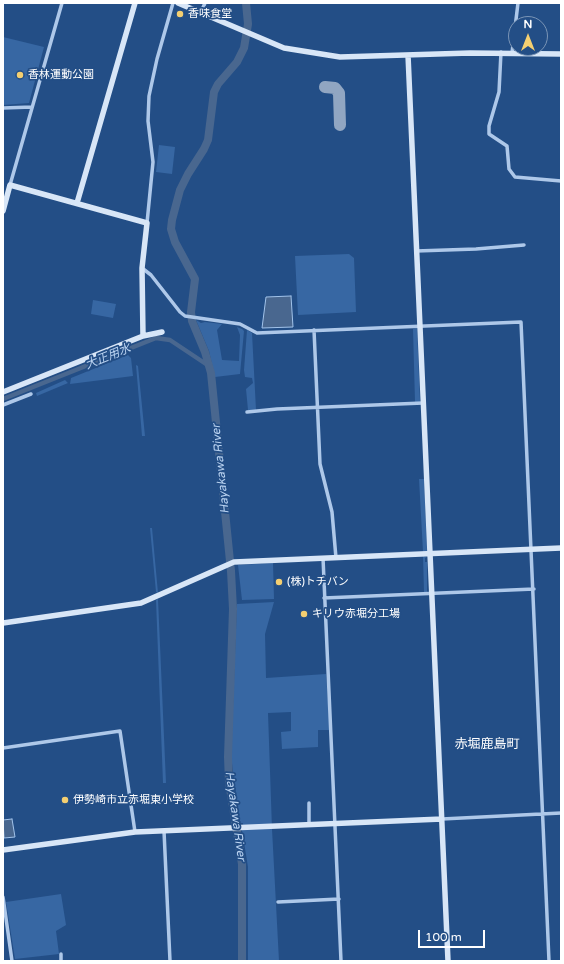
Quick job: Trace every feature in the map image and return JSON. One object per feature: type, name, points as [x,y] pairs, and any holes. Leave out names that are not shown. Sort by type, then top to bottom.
[{"type":"street","points":[[3,211],[62,3]]},
{"type":"street","points":[[77,203],[135,3]]},
{"type":"street","points":[[143,336],[142,268],[153,162],[148,120],[150,90],[173,3]]},
{"type":"street","points":[[178,3],[284,48],[340,57],[508,53]]},
{"type":"street","points":[[202,12],[205,3]]},
{"type":"street","points":[[516,16],[518,3]]},
{"type":"street","points":[[501,52],[500,92],[489,126],[489,134],[507,146],[509,169],[514,176],[561,181]]},
{"type":"street","points":[[548,54],[561,54]]},
{"type":"street","points":[[408,55],[448,961]]},
{"type":"street","points":[[3,108],[32,108]]},
{"type":"street","points":[[10,184],[147,223]]},
{"type":"street","points":[[416,251],[476,249],[524,245]]},
{"type":"street","points":[[142,268],[151,275],[180,312],[185,316],[240,324],[257,333],[521,322],[534,589],[549,961]]},
{"type":"street","points":[[314,330],[320,464],[332,512],[336,558]]},
{"type":"street","points":[[3,392],[143,336],[162,332]]},
{"type":"street","points":[[3,405],[31,394]]},
{"type":"street","points":[[247,412],[277,409],[423,403]]},
{"type":"street","points":[[3,623],[142,603],[234,562],[561,548]]},
{"type":"street","points":[[323,558],[342,961]]},
{"type":"street","points":[[324,598],[534,589]]},
{"type":"street","points":[[3,748],[120,731],[134,832]]},
{"type":"street","points":[[309,803],[310,825]]},
{"type":"street","points":[[3,850],[134,832],[561,814]]},
{"type":"street","points":[[164,831],[170,961]]},
{"type":"street","points":[[3,897],[12,961]]},
{"type":"street","points":[[278,902],[339,899]]},
{"type":"street","points":[[61,954],[62,961]]},
{"type":"shaded area","name":"香林運動公園","points":[[3,37],[44,47],[29,103],[3,105]]},
{"type":"shaded area","points":[[159,145],[175,147],[172,174],[156,172]]},
{"type":"shaded area","points":[[349,254],[354,258],[356,312],[298,315],[295,256]]},
{"type":"shaded area","points":[[291,296],[293,327],[262,328],[266,297]]},
{"type":"shaded area","points":[[93,300],[116,304],[113,318],[91,314]]},
{"type":"shaded area","points":[[196,320],[201,323],[222,324],[217,330],[222,360],[239,361],[240,335],[237,327],[244,331],[240,374],[215,377],[209,351]]},
{"type":"shaded area","points":[[417,328],[420,402],[415,402],[413,329]]},
{"type":"shaded area","points":[[247,330],[252,333],[256,410],[248,410],[246,389],[253,383],[252,378],[245,377],[244,370]]},
{"type":"shaded area","points":[[128,355],[131,358],[133,376],[70,384],[71,378]]},
{"type":"shaded area","points":[[136,365],[138,366],[145,436],[142,436]]},
{"type":"shaded area","points":[[65,380],[68,383],[37,396],[36,393]]},
{"type":"shaded area","points":[[419,479],[424,479],[427,551],[423,552]]},
{"type":"shaded area","points":[[150,528],[152,528],[158,593],[156,592]]},
{"type":"shaded area","points":[[423,556],[427,558],[425,558],[425,562],[427,562],[427,592],[424,592]]},
{"type":"shaded area","points":[[273,563],[274,599],[242,600],[238,565]]},
{"type":"shaded area","points":[[158,599],[166,783],[163,783],[156,600]]},
{"type":"shaded area","points":[[274,602],[265,634],[266,678],[326,674],[330,730],[318,730],[318,747],[282,749],[281,732],[291,731],[291,712],[268,713],[279,961],[248,961],[248,867],[242,830],[243,823],[240,823],[231,756],[237,604]]},
{"type":"shaded area","points":[[12,819],[15,837],[4,838],[3,820]]},
{"type":"shaded area","points":[[61,894],[66,925],[56,931],[59,954],[15,959],[6,902]]},
{"type":"waterway","name":"Hayakawa River","points":[[242,961],[242,864],[229,782],[228,757],[233,609],[231,571],[211,373],[205,352],[192,321],[191,312],[195,279],[175,242],[171,229],[180,190],[208,140],[214,92],[218,84],[237,62],[244,48],[248,24],[246,3]]},
{"type":"waterway","name":"大正用水","points":[[3,399],[156,338],[170,340],[209,366]]},
{"type":"taxiway","points":[[325,87],[335,88],[339,93],[340,125]]},
{"type":"place","name":"香味食堂","points":[[180,14]]},
{"type":"place","name":"香林運動公園","points":[[20,75]]},
{"type":"place","name":"(株)トチバン","points":[[279,582]]},
{"type":"place","name":"キリウ赤堀分工場","points":[[304,614]]},
{"type":"place","name":"伊勢崎市立赤堀東小学校","points":[[65,800]]},
{"type":"district","name":"赤堀鹿島町","points":[[487,745]]}]
